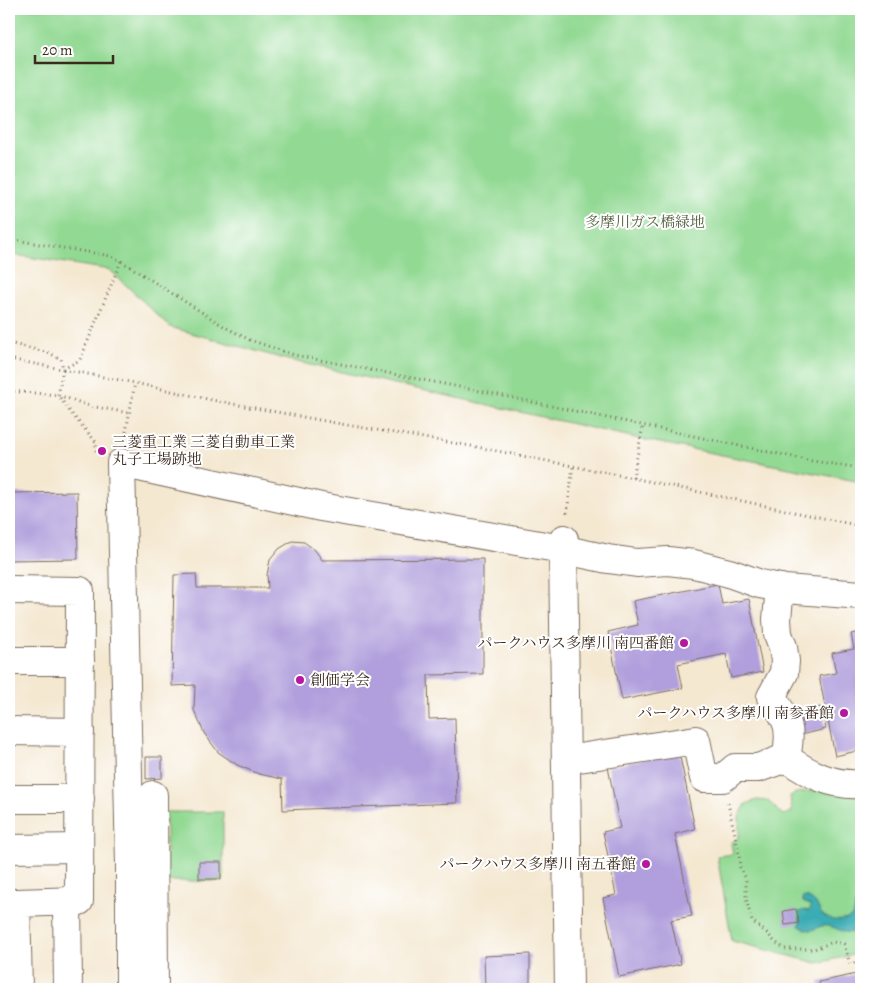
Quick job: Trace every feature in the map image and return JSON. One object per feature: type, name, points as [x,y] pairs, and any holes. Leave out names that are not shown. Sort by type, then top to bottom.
[{"type":"street","points":[[130,989],[130,864],[121,463],[321,507],[564,544],[608,559],[636,563],[668,561],[694,564],[729,573],[760,584],[780,588],[861,595]]},
{"type":"street","points":[[564,544],[569,989]]},
{"type":"street","points":[[780,588],[777,619],[778,634],[784,647],[784,674],[771,697],[787,721],[789,733],[786,758]]},
{"type":"street","points":[[9,590],[80,590],[79,901],[16,903],[18,989]]},
{"type":"street","points":[[9,660],[80,661]]},
{"type":"street","points":[[9,731],[80,732]]},
{"type":"street","points":[[566,760],[696,740],[704,778],[723,778],[735,768],[758,768],[786,758]]},
{"type":"street","points":[[786,758],[802,769],[832,782],[849,785],[861,784]]},
{"type":"street","points":[[153,795],[154,989]]},
{"type":"street","points":[[9,800],[80,799]]},
{"type":"street","points":[[9,849],[79,848]]},
{"type":"street","points":[[68,901],[68,989]]},
{"type":"path","points":[[9,239],[101,254],[121,260],[226,327],[250,340],[294,355],[475,390],[812,461],[861,468]]},
{"type":"path","points":[[63,369],[80,360],[121,260]]},
{"type":"path","points":[[9,343],[61,359],[63,369],[58,395]]},
{"type":"path","points":[[9,359],[304,418],[477,447],[861,526]]},
{"type":"path","points":[[128,422],[134,383]]},
{"type":"path","points":[[9,391],[58,395],[90,406],[129,413]]},
{"type":"path","points":[[633,478],[643,425]]},
{"type":"path","points":[[567,506],[573,467]]},
{"type":"path","points":[[723,778],[740,867],[746,879],[746,899],[752,921],[785,949],[814,949],[833,942],[844,944],[850,964],[861,961]]},
{"type":"green space","name":"多摩川ガス橋緑地","points":[[9,9],[861,9],[861,482],[640,439],[288,360],[170,327],[110,270],[9,254]]},
{"type":"green space","points":[[824,789],[861,796],[861,953],[817,963],[732,941],[717,856],[733,854],[731,843],[739,837],[739,817],[746,804],[757,800],[768,801],[783,815],[792,812],[790,796],[796,793]]},
{"type":"green space","points":[[166,812],[223,812],[223,881],[166,881]]},
{"type":"water","points":[[806,897],[818,906],[821,913],[825,916],[839,920],[852,916],[857,901],[861,900],[861,928],[848,933],[828,926],[808,930],[798,925],[800,923],[799,912],[809,911],[811,906],[803,902],[802,898]]},
{"type":"building","points":[[77,492],[78,559],[9,560],[9,493]]},
{"type":"building","name":"創価学会","points":[[292,541],[304,542],[315,550],[322,560],[483,559],[483,674],[428,675],[429,719],[455,718],[457,803],[283,810],[282,779],[259,774],[237,765],[218,752],[204,733],[194,710],[195,685],[172,686],[174,575],[196,574],[197,588],[268,588],[267,575],[270,560],[279,549]]},
{"type":"building","name":"パークハウス多摩川 南四番館","points":[[718,584],[722,604],[749,599],[763,672],[731,678],[726,654],[678,664],[683,688],[622,700],[608,632],[638,625],[633,601]]},
{"type":"building","name":"パークハウス多摩川 南参番館","points":[[861,632],[861,750],[835,756],[819,676],[836,673],[832,653],[854,649],[851,634]]},
{"type":"building","points":[[821,707],[826,729],[801,735],[796,712]]},
{"type":"building","name":"パークハウス多摩川 南五番館","points":[[679,752],[695,829],[675,834],[692,916],[671,920],[681,964],[619,977],[603,898],[616,895],[603,832],[620,828],[608,767]]},
{"type":"building","points":[[146,757],[162,757],[162,778],[146,779]]},
{"type":"building","points":[[199,862],[221,862],[221,879],[199,879]]},
{"type":"building","points":[[796,909],[799,923],[785,925],[783,911]]},
{"type":"building","points":[[530,954],[530,989],[485,989],[484,956]]},
{"type":"building","points":[[861,973],[861,989],[821,989],[819,982]]},
{"type":"place","name":"三菱重工業 三菱自動車工業 丸子工場跡地","points":[[102,451]]},
{"type":"place","name":"パークハウス多摩川 南四番館","points":[[684,643]]},
{"type":"place","name":"創価学会","points":[[300,680]]},
{"type":"place","name":"パークハウス多摩川 南参番館","points":[[844,713]]},
{"type":"place","name":"パークハウス多摩川 南五番館","points":[[646,864]]}]
